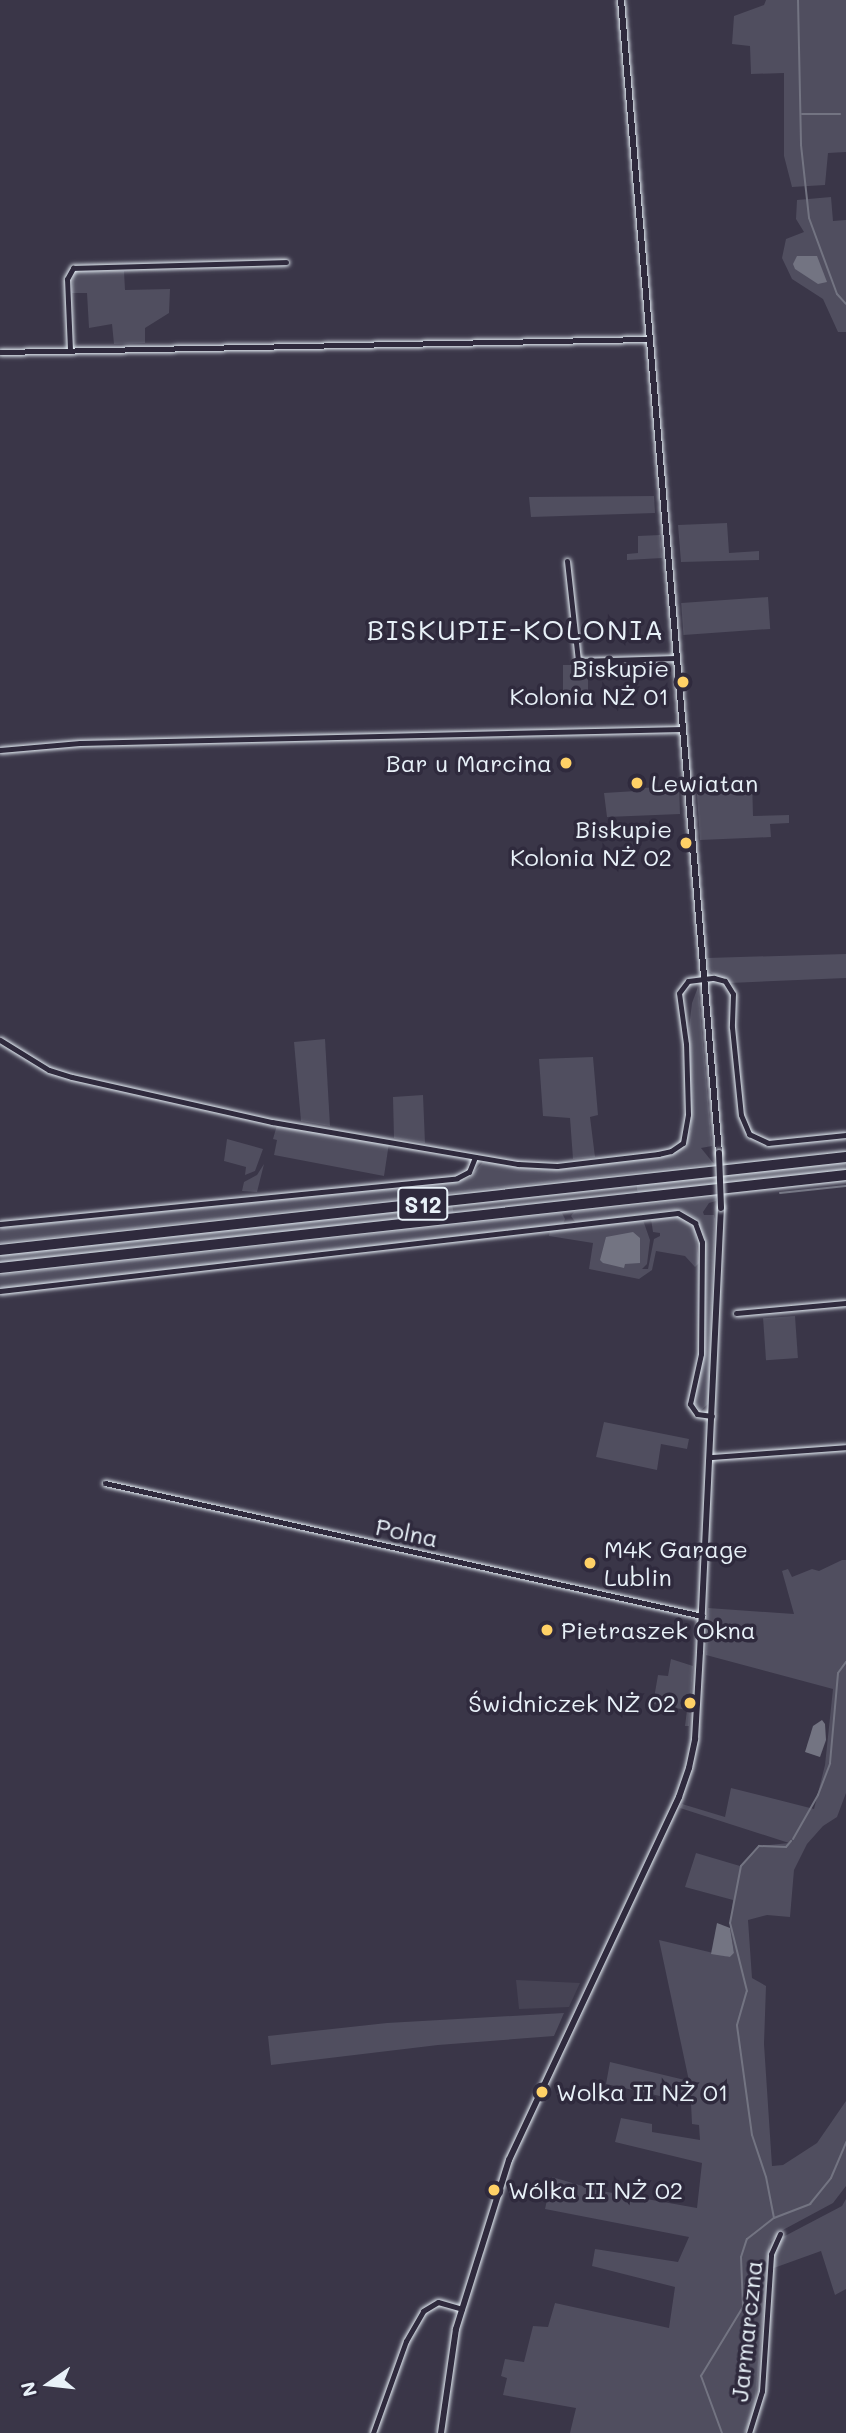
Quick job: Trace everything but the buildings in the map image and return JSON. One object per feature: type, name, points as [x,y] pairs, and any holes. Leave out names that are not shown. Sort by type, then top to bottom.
[{"type":"highway","name":"S12","points":[[0,1251],[846,1157]]},
{"type":"highway","name":"S12","points":[[0,1268],[846,1175]]},
{"type":"street","points":[[441,2433],[452,2347],[516,2139],[686,1779],[695,1734],[711,1457],[721,1208],[719,1153],[621,0]]},
{"type":"street","points":[[70,350],[67,279],[73,268],[286,262]]},
{"type":"street","points":[[0,352],[649,339]]},
{"type":"street","points":[[567,561],[578,661],[676,658]]},
{"type":"street","points":[[0,750],[80,743],[683,729]]},
{"type":"street","points":[[0,1040],[62,1075],[272,1122],[475,1157],[546,1166],[658,1154],[678,1147],[686,1136],[688,1122],[685,1044],[678,998],[685,983],[720,979],[731,989],[741,1115],[748,1134],[768,1143],[846,1135]]},
{"type":"street","points":[[0,1224],[457,1178],[469,1172],[475,1157]]},
{"type":"street","points":[[0,1291],[678,1213],[695,1223],[702,1242],[701,1354],[690,1404],[697,1414],[712,1416]]},
{"type":"street","points":[[736,1313],[846,1303]]},
{"type":"street","points":[[711,1457],[846,1447]]},
{"type":"street","name":"Polna","points":[[105,1483],[702,1616]]},
{"type":"street","name":"Jarmarczna","points":[[749,2433],[762,2391],[770,2261],[780,2234]]},
{"type":"street","points":[[373,2433],[406,2341],[421,2314],[435,2303],[462,2309]]},
{"type":"shaded area","points":[[766,0],[846,0],[846,152],[828,153],[825,185],[792,187],[784,156],[784,73],[751,74],[750,46],[732,44],[734,16],[764,5]]},
{"type":"shaded area","points":[[831,197],[833,221],[846,220],[846,332],[838,332],[823,299],[792,279],[782,258],[786,239],[804,232],[796,219],[797,200]]},
{"type":"shaded area","points":[[73,271],[124,271],[125,290],[170,289],[169,313],[145,328],[145,343],[114,344],[112,324],[89,328],[87,293],[72,293]]},
{"type":"shaded area","points":[[654,496],[655,513],[531,517],[529,497]]},
{"type":"shaded area","points":[[727,523],[729,553],[759,551],[759,560],[681,562],[678,525]]},
{"type":"shaded area","points":[[660,535],[662,558],[627,560],[627,554],[638,553],[638,536]]},
{"type":"shaded area","points":[[768,597],[770,629],[683,635],[681,603]]},
{"type":"shaded area","points":[[563,665],[588,665],[588,694],[563,694]]},
{"type":"shaded area","points":[[752,778],[753,816],[789,815],[789,823],[770,824],[771,837],[700,840],[696,780]]},
{"type":"shaded area","points":[[679,787],[680,814],[607,817],[604,793],[636,791],[636,788]]},
{"type":"shaded area","points":[[846,954],[846,978],[730,983],[708,971],[707,958]]},
{"type":"shaded area","points":[[698,987],[712,1146],[701,1148],[714,1164],[0,1243],[0,1228],[454,1181],[469,1178],[483,1162],[554,1170],[671,1155],[683,1147],[691,1129],[689,1028],[692,1003]]},
{"type":"shaded area","points":[[325,1039],[330,1126],[301,1121],[294,1042]]},
{"type":"shaded area","points":[[593,1057],[598,1115],[590,1117],[595,1157],[573,1159],[570,1118],[543,1116],[539,1059]]},
{"type":"shaded area","points":[[423,1095],[425,1143],[394,1138],[393,1097]]},
{"type":"shaded area","points":[[277,1125],[389,1143],[384,1176],[274,1155],[277,1140],[273,1139]]},
{"type":"shaded area","points":[[227,1139],[263,1149],[255,1171],[245,1175],[246,1167],[224,1161]]},
{"type":"shaded area","points":[[846,1162],[846,1172],[639,1194],[637,1190],[637,1184]]},
{"type":"shaded area","points":[[264,1164],[257,1192],[242,1191],[244,1182],[257,1175]]},
{"type":"shaded area","points":[[716,1197],[716,1201],[709,1203],[703,1212],[704,1215],[714,1215],[715,1219],[708,1404],[700,1411],[693,1400],[703,1355],[705,1239],[697,1219],[681,1210],[576,1223],[571,1216],[574,1212]]},
{"type":"shaded area","points":[[452,1205],[454,1214],[0,1265],[0,1254]]},
{"type":"shaded area","points":[[562,1213],[565,1219],[563,1224],[0,1289],[0,1275]]},
{"type":"shaded area","points":[[681,1217],[695,1229],[699,1263],[695,1267],[685,1256],[656,1251],[652,1270],[639,1279],[589,1269],[593,1243],[549,1236],[550,1231],[643,1220],[650,1240],[647,1264],[642,1269],[648,1269],[654,1239],[660,1236],[660,1233],[653,1232],[651,1219]]},
{"type":"shaded area","points":[[795,1316],[798,1358],[766,1360],[763,1318]]},
{"type":"shaded area","points":[[604,1422],[689,1439],[687,1449],[661,1444],[657,1470],[596,1457]]},
{"type":"shaded area","points":[[846,1560],[846,1793],[837,1817],[823,1826],[807,1844],[794,1870],[790,1917],[767,1915],[748,1920],[752,1978],[766,1986],[764,2044],[772,2166],[783,2165],[817,2143],[846,2101],[846,2186],[833,2203],[781,2231],[770,2242],[755,2408],[745,2433],[570,2433],[576,2408],[503,2395],[507,2378],[501,2376],[505,2359],[524,2362],[533,2326],[548,2327],[555,2303],[669,2328],[675,2287],[592,2266],[595,2249],[678,2262],[689,2237],[545,2209],[552,2177],[596,2190],[697,2208],[702,2163],[615,2142],[621,2118],[652,2124],[652,2132],[700,2140],[699,2125],[692,2124],[691,2103],[606,2084],[610,2062],[689,2081],[659,1940],[730,1957],[734,1953],[730,1928],[733,1900],[685,1887],[696,1853],[740,1866],[759,1846],[789,1843],[680,1808],[682,1804],[725,1817],[731,1788],[814,1809],[825,1765],[833,1689],[706,1655],[708,1608],[794,1614],[782,1571],[788,1569],[792,1577],[812,1569],[819,1571]]},
{"type":"shaded area","points":[[671,1659],[693,1666],[689,1726],[685,1726],[687,1710],[653,1704],[658,1675],[668,1676]]},
{"type":"shaded area","points":[[516,1980],[580,1983],[569,2007],[519,2009]]},
{"type":"shaded area","points":[[564,2013],[554,2036],[438,2045],[271,2065],[268,2036],[387,2023]]},
{"type":"shaded area","points":[[846,2199],[846,2289],[835,2295],[821,2251],[771,2269],[775,2249],[783,2237],[842,2206]]},
{"type":"water","points":[[797,256],[817,256],[827,282],[818,284],[795,269],[793,264]]},
{"type":"water","points":[[633,1232],[640,1238],[640,1263],[625,1264],[624,1268],[600,1260],[606,1237]]},
{"type":"water","points":[[822,1720],[825,1724],[826,1740],[820,1757],[805,1752],[813,1726]]},
{"type":"water","points":[[717,1923],[730,1928],[734,1953],[730,1957],[711,1954]]},
{"type":"waterway","points":[[798,0],[801,145],[809,218],[837,294],[846,304]]},
{"type":"waterway","points":[[802,114],[840,114]]},
{"type":"waterway","points":[[780,1193],[846,1186]]},
{"type":"waterway","points":[[793,1839],[818,1795],[830,1763],[838,1673],[846,1662]]},
{"type":"waterway","points":[[722,2433],[701,2376],[743,2307],[741,2257],[747,2239],[774,2218],[766,2177],[752,2135],[737,2025],[747,1991],[730,1923],[741,1866],[759,1846],[786,1847],[791,1841]]},
{"type":"waterway","points":[[774,2218],[810,2204],[831,2178],[846,2142]]},
{"type":"place","name":"Biskupie Kolonia NŻ 01","points":[[683,682]]},
{"type":"place","name":"Bar u Marcina","points":[[566,763]]},
{"type":"place","name":"Lewiatan","points":[[637,783]]},
{"type":"place","name":"Biskupie Kolonia NŻ 02","points":[[686,843]]},
{"type":"place","name":"M4K Garage Lublin","points":[[590,1563]]},
{"type":"place","name":"Pietraszek Okna","points":[[547,1630]]},
{"type":"place","name":"Świdniczek NŻ 02","points":[[690,1703]]},
{"type":"place","name":"Wolka II NŻ 01","points":[[542,2092]]},
{"type":"place","name":"Wólka II NŻ 02","points":[[494,2190]]},
{"type":"district","name":"BISKUPIE-KOLONIA","points":[[516,629]]}]
